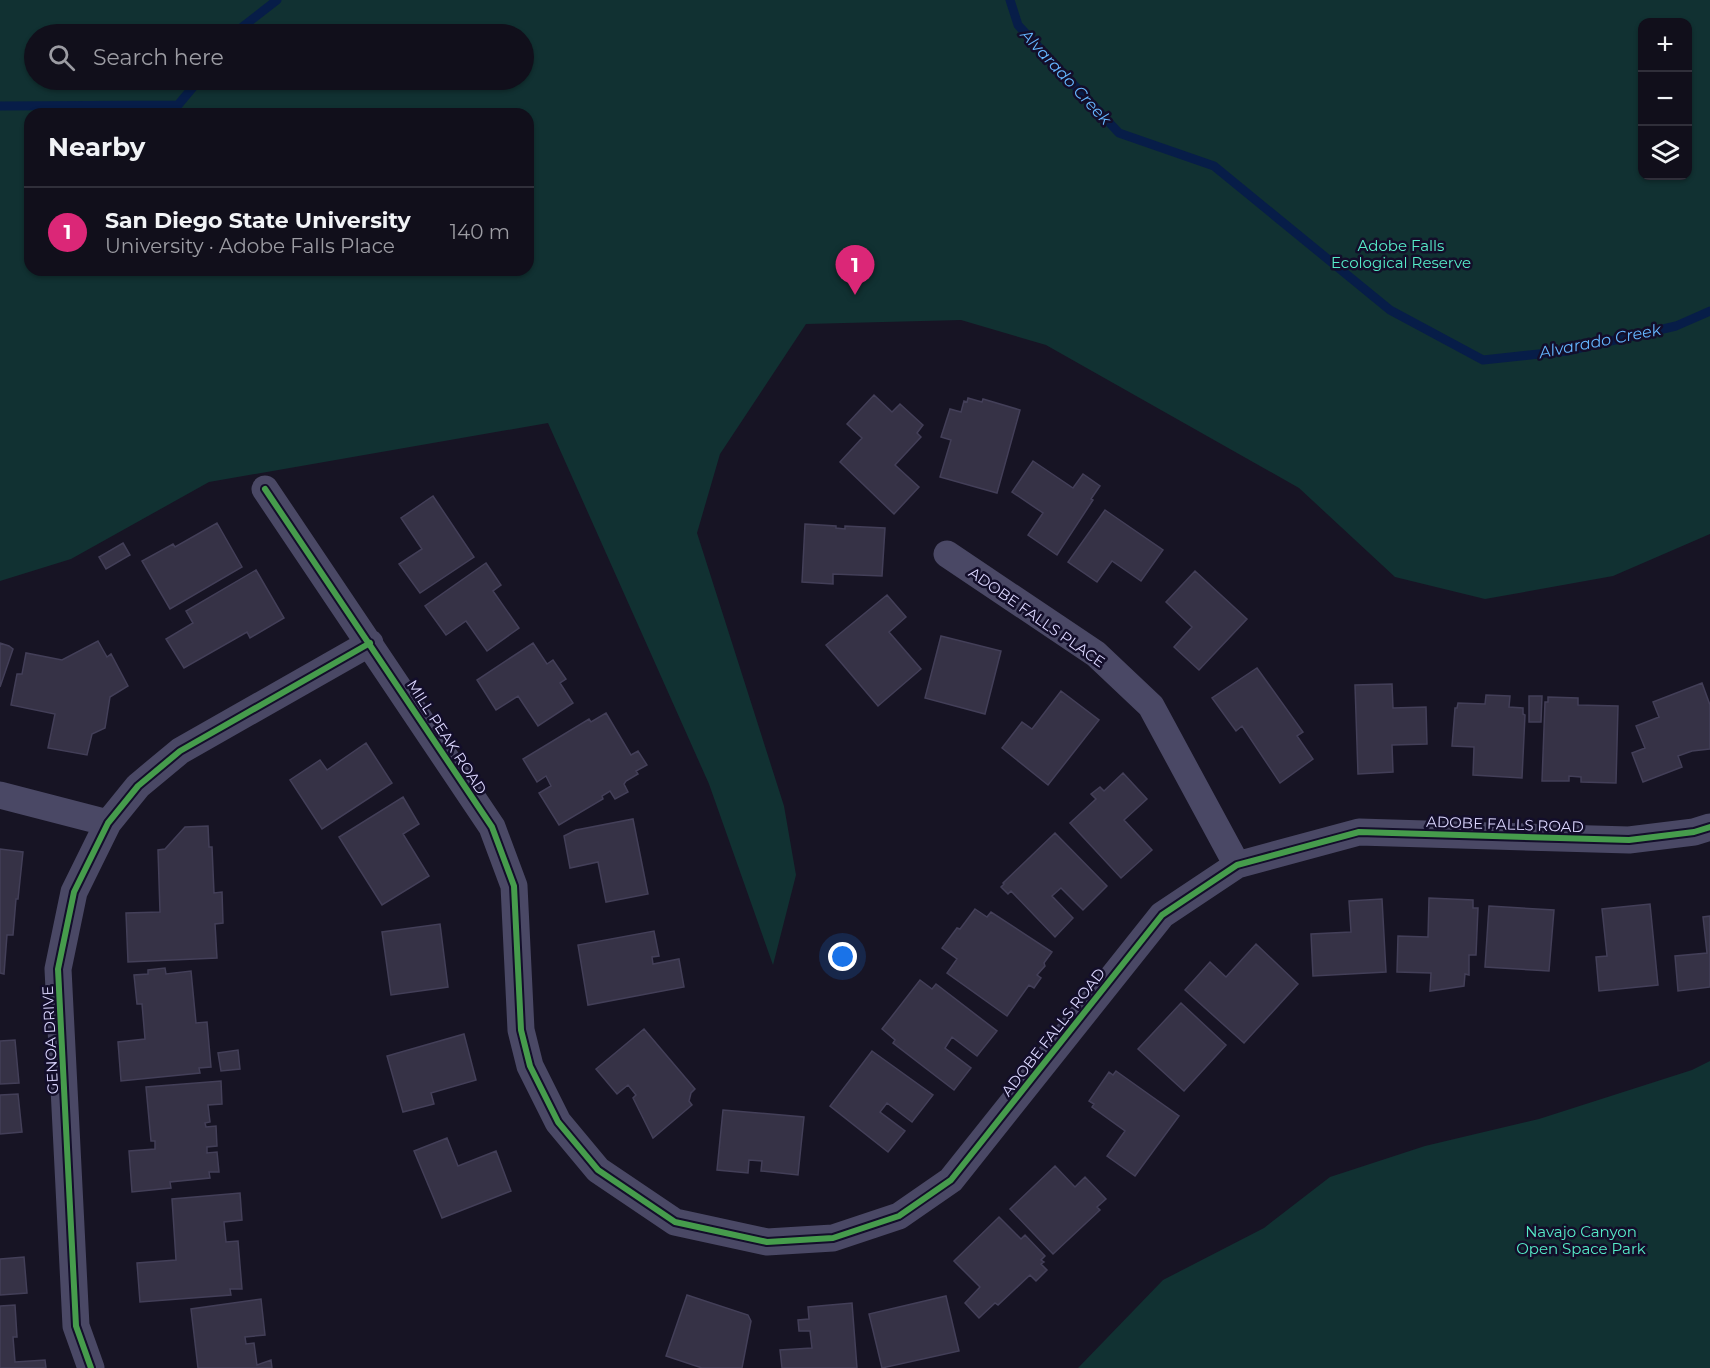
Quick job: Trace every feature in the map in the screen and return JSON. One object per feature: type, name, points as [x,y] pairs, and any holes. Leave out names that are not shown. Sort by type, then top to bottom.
[{"type":"street","name":"MILL PEAK ROAD","points":[[265,489],[492,827],[514,886],[521,1030]]},
{"type":"street","name":"ADOBE FALLS PLACE","points":[[947,554],[1096,654],[1151,706],[1237,865]]},
{"type":"street","name":"GENOA DRIVE","points":[[91,1368],[76,1326],[58,969],[74,892],[108,823],[138,786],[180,751],[370,643]]},
{"type":"street","points":[[0,795],[108,823]]},
{"type":"street","name":"ADOBE FALLS ROAD","points":[[521,1030],[530,1066],[558,1122],[598,1170],[675,1222],[767,1242],[833,1238],[899,1216],[951,1180],[1162,915],[1237,865],[1359,832],[1629,840],[1694,832],[1710,827]]},
{"type":"green space","name":"Adobe Falls Ecological Reserve","points":[[0,0],[1710,0],[1710,534],[1613,576],[1485,599],[1395,577],[1299,488],[1046,345],[961,320],[806,324],[720,454],[697,533],[784,806],[796,875],[773,965],[709,784],[548,423],[209,482],[71,559],[0,581]]},
{"type":"green space","name":"Navajo Canyon Open Space Park","points":[[1710,1061],[1710,1368],[1078,1368],[1163,1280],[1264,1228],[1330,1177],[1425,1146],[1539,1119],[1692,1070]]},
{"type":"building","points":[[874,395],[892,412],[900,404],[923,425],[917,433],[921,437],[895,465],[919,487],[894,514],[840,462],[862,438],[847,424]]},
{"type":"building","points":[[968,398],[982,402],[983,399],[1020,410],[997,493],[940,477],[951,440],[941,437],[950,409],[961,412],[964,401],[967,402]]},
{"type":"building","points":[[1033,461],[1073,488],[1083,474],[1100,486],[1057,555],[1028,535],[1043,513],[1012,492]]},
{"type":"building","points":[[433,496],[474,557],[420,593],[399,564],[422,549],[401,518]]},
{"type":"building","points":[[1105,510],[1163,550],[1141,581],[1112,561],[1097,582],[1068,562]]},
{"type":"building","points":[[217,523],[242,567],[170,609],[142,561],[173,544],[175,547]]},
{"type":"building","points":[[805,524],[836,526],[836,528],[845,529],[845,526],[885,528],[882,576],[833,574],[833,584],[802,582]]},
{"type":"building","points":[[123,543],[130,555],[106,569],[99,557]]},
{"type":"building","points":[[486,563],[501,585],[493,591],[519,628],[487,651],[466,621],[446,635],[425,606]]},
{"type":"building","points":[[256,570],[284,618],[250,638],[247,632],[184,668],[166,639],[193,623],[186,611]]},
{"type":"building","points":[[1195,571],[1247,619],[1199,670],[1174,647],[1192,627],[1166,602]]},
{"type":"building","points":[[887,595],[906,617],[889,632],[921,669],[878,706],[826,645]]},
{"type":"building","points":[[941,636],[1001,651],[985,714],[925,698]]},
{"type":"building","points":[[98,641],[107,657],[111,654],[128,686],[110,697],[105,728],[92,734],[87,755],[48,748],[55,714],[11,705],[17,674],[22,674],[26,653],[62,660]]},
{"type":"building","points":[[0,643],[13,649],[0,687]]},
{"type":"building","points":[[533,643],[547,664],[553,660],[566,679],[560,683],[573,703],[538,726],[518,696],[496,710],[477,680]]},
{"type":"building","points":[[1257,668],[1303,732],[1297,736],[1313,759],[1280,783],[1242,726],[1236,731],[1212,698]]},
{"type":"building","points":[[1702,683],[1710,705],[1710,749],[1692,751],[1678,756],[1682,767],[1643,782],[1632,753],[1645,748],[1636,726],[1659,717],[1653,702]]},
{"type":"building","points":[[1392,684],[1393,708],[1426,707],[1427,744],[1392,745],[1393,772],[1358,774],[1355,685]]},
{"type":"building","points":[[1061,691],[1099,720],[1048,785],[1002,748],[1022,722],[1032,729]]},
{"type":"building","points":[[1486,695],[1510,696],[1509,707],[1523,708],[1525,715],[1522,778],[1473,775],[1474,747],[1452,746],[1455,708],[1458,703],[1485,704]]},
{"type":"building","points":[[1529,696],[1542,696],[1541,722],[1529,722]]},
{"type":"building","points":[[1548,697],[1578,698],[1578,705],[1618,706],[1616,783],[1581,782],[1581,777],[1569,776],[1569,781],[1542,781],[1545,702],[1548,702]]},
{"type":"building","points":[[606,713],[631,755],[638,751],[647,765],[636,771],[638,774],[626,781],[624,784],[628,792],[615,799],[610,791],[602,796],[603,799],[559,825],[539,793],[551,786],[546,776],[537,782],[523,759],[589,719],[591,722]]},
{"type":"building","points":[[366,743],[392,783],[322,829],[290,780],[320,760],[327,770]]},
{"type":"building","points":[[1123,773],[1147,799],[1124,820],[1152,850],[1121,878],[1070,823],[1096,799],[1091,794],[1100,787],[1104,791]]},
{"type":"building","points":[[403,797],[419,824],[403,834],[429,876],[382,905],[339,837]]},
{"type":"building","points":[[633,819],[648,894],[606,902],[598,862],[570,868],[564,836],[576,830]]},
{"type":"building","points":[[208,826],[209,847],[212,847],[214,893],[222,892],[223,923],[215,924],[217,958],[128,962],[126,913],[160,912],[158,850],[165,849],[185,827]]},
{"type":"building","points":[[1055,833],[1107,886],[1083,910],[1061,888],[1052,896],[1073,918],[1055,937],[1011,891],[1008,894],[1001,887]]},
{"type":"building","points":[[0,849],[23,852],[13,935],[7,935],[4,974],[0,973]]},
{"type":"building","points":[[1429,898],[1473,900],[1473,908],[1478,908],[1476,955],[1469,955],[1469,975],[1465,974],[1464,986],[1430,991],[1431,973],[1397,972],[1398,936],[1428,937]]},
{"type":"building","points":[[1382,899],[1386,972],[1313,976],[1311,934],[1351,932],[1349,901]]},
{"type":"building","points":[[1650,904],[1658,985],[1599,991],[1596,957],[1607,956],[1602,909]]},
{"type":"building","points":[[1489,906],[1554,910],[1549,971],[1485,967]]},
{"type":"building","points":[[975,909],[987,917],[991,912],[1052,952],[1037,975],[1041,978],[1034,988],[1029,985],[1007,1016],[947,973],[957,959],[942,948]]},
{"type":"building","points":[[1710,916],[1710,987],[1678,991],[1675,956],[1707,953],[1703,917]]},
{"type":"building","points":[[440,924],[448,987],[391,995],[382,932]]},
{"type":"building","points":[[654,931],[659,956],[652,957],[653,964],[679,959],[684,987],[588,1005],[578,945]]},
{"type":"building","points":[[1256,944],[1298,984],[1244,1043],[1185,990],[1210,962],[1226,977]]},
{"type":"building","points":[[165,968],[166,974],[191,971],[196,1023],[207,1022],[211,1067],[199,1068],[200,1073],[121,1081],[118,1042],[145,1039],[142,1004],[137,1004],[134,975],[148,974],[148,970]]},
{"type":"building","points":[[920,980],[932,989],[936,984],[997,1031],[977,1056],[952,1037],[945,1048],[971,1068],[954,1090],[893,1043],[895,1040],[882,1029]]},
{"type":"building","points":[[1181,1003],[1226,1045],[1184,1091],[1138,1049]]},
{"type":"building","points":[[644,1029],[695,1089],[689,1101],[692,1105],[653,1138],[633,1098],[636,1095],[628,1085],[617,1094],[596,1069]]},
{"type":"building","points":[[464,1034],[476,1080],[431,1093],[434,1104],[403,1112],[387,1056]]},
{"type":"building","points":[[15,1040],[19,1083],[0,1084],[0,1041]]},
{"type":"building","points":[[238,1050],[240,1069],[221,1071],[218,1053]]},
{"type":"building","points":[[872,1051],[933,1095],[912,1122],[887,1103],[880,1112],[905,1131],[888,1152],[830,1106]]},
{"type":"building","points":[[1116,1071],[1179,1116],[1135,1176],[1107,1156],[1125,1131],[1092,1107],[1094,1104],[1089,1101],[1109,1072],[1113,1075]]},
{"type":"building","points":[[221,1081],[222,1104],[208,1105],[210,1122],[205,1123],[206,1127],[216,1126],[217,1146],[207,1147],[207,1153],[217,1152],[219,1172],[209,1172],[210,1178],[170,1182],[171,1188],[132,1192],[129,1151],[155,1149],[155,1141],[151,1141],[146,1087]]},
{"type":"building","points":[[18,1094],[22,1132],[0,1134],[0,1095]]},
{"type":"building","points":[[723,1110],[804,1117],[798,1175],[761,1171],[762,1161],[749,1160],[748,1173],[717,1170]]},
{"type":"building","points":[[447,1138],[458,1166],[496,1151],[511,1191],[442,1218],[414,1151]]},
{"type":"building","points":[[1055,1166],[1075,1187],[1085,1177],[1106,1199],[1097,1207],[1100,1210],[1053,1254],[1010,1209]]},
{"type":"building","points":[[240,1193],[242,1220],[224,1222],[226,1242],[238,1241],[242,1289],[230,1289],[231,1295],[140,1302],[137,1263],[176,1260],[172,1199]]},
{"type":"building","points":[[999,1217],[1021,1239],[1025,1235],[1045,1256],[1041,1264],[1047,1270],[1036,1281],[1030,1275],[998,1305],[995,1303],[979,1318],[965,1303],[980,1287],[954,1261]]},
{"type":"building","points":[[24,1257],[27,1293],[0,1295],[0,1259]]},
{"type":"building","points":[[687,1295],[748,1315],[751,1321],[742,1368],[702,1368],[666,1356]]},
{"type":"building","points":[[946,1296],[959,1351],[882,1368],[869,1314]]},
{"type":"building","points":[[261,1299],[265,1335],[245,1337],[246,1344],[254,1343],[257,1365],[271,1360],[272,1368],[198,1368],[191,1309]]},
{"type":"building","points":[[852,1303],[857,1368],[782,1368],[780,1350],[812,1348],[810,1331],[799,1331],[798,1320],[809,1319],[808,1307]]},
{"type":"building","points":[[15,1305],[17,1337],[13,1337],[15,1362],[45,1360],[46,1368],[0,1368],[0,1306]]},
{"type":"waterway","name":"Alvarado Creek","points":[[246,24],[277,0]]},
{"type":"waterway","name":"Alvarado Creek","points":[[1010,0],[1018,25],[1119,133],[1214,166],[1390,310],[1483,360],[1567,351],[1676,326],[1710,311]]},
{"type":"waterway","name":"Alvarado Creek","points":[[0,106],[178,105],[191,90]]},
{"type":"cycle path","points":[[265,489],[492,827],[514,886],[521,1030],[530,1066],[558,1122],[598,1170],[675,1222],[767,1242],[833,1238],[899,1216],[951,1180],[1162,915],[1237,865],[1359,832],[1629,840],[1694,832],[1710,827]]},
{"type":"cycle path","points":[[91,1368],[76,1326],[58,969],[74,892],[108,823],[138,786],[180,751],[370,643]]},
{"type":"place","name":"San Diego State University","points":[[855,295]]}]
